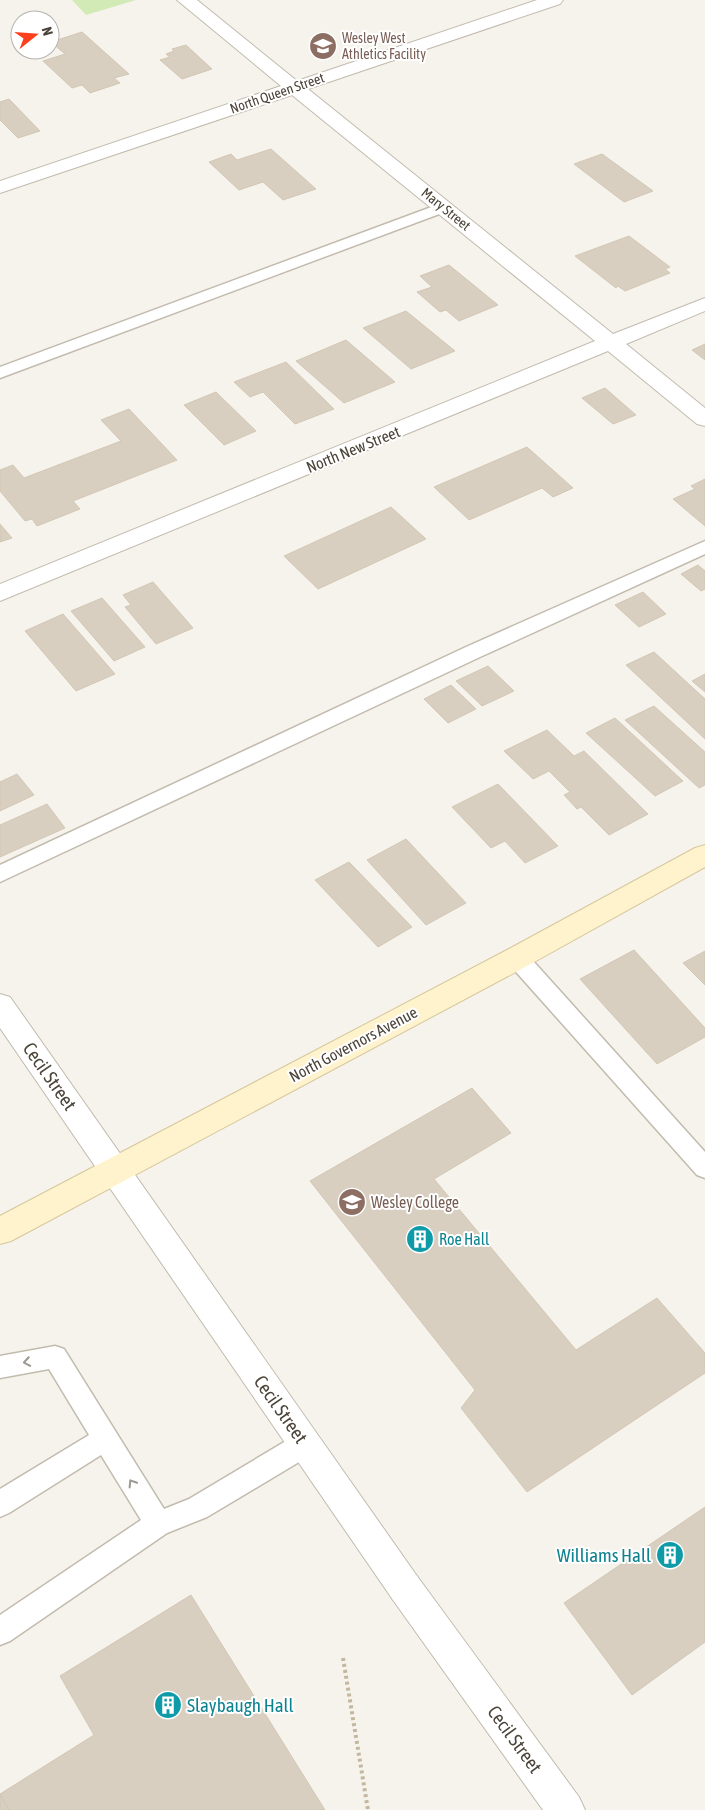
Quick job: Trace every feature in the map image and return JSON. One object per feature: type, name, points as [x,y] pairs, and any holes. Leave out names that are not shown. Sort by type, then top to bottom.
[{"type":"main road","name":"North Governors Avenue","points":[[0,1231],[517,958],[705,855]]},
{"type":"street","name":"Mary Street","points":[[186,0],[445,207],[705,419]]},
{"type":"street","name":"North Queen Street","points":[[0,187],[554,0]]},
{"type":"street","name":"North New Street","points":[[0,593],[705,304]]},
{"type":"street","name":"Cecil Street","points":[[0,1005],[405,1588],[566,1810]]},
{"type":"lane","points":[[0,373],[445,207]]},
{"type":"lane","points":[[0,874],[482,648],[705,547]]},
{"type":"lane","points":[[517,958],[705,1168]]},
{"type":"lane","points":[[0,1366],[55,1357],[158,1524]]},
{"type":"lane","points":[[0,1504],[105,1439]]},
{"type":"lane","points":[[0,1631],[158,1524],[198,1508],[305,1444]]},
{"type":"path","points":[[343,1658],[368,1810]]},
{"type":"green space","points":[[72,0],[136,0],[86,15]]},
{"type":"building","points":[[82,32],[129,74],[114,78],[120,83],[90,93],[82,85],[72,88],[43,61],[60,60],[60,56],[65,54],[60,50],[60,39]]},
{"type":"building","points":[[186,45],[212,69],[182,79],[160,60],[170,57],[166,54],[174,51],[172,49]]},
{"type":"building","points":[[9,99],[40,131],[18,138],[0,120],[0,102]]},
{"type":"building","points":[[271,149],[316,189],[283,200],[263,182],[239,190],[209,162],[231,154],[237,160]]},
{"type":"building","points":[[602,154],[653,191],[624,202],[574,164]]},
{"type":"building","points":[[629,236],[670,267],[665,269],[670,273],[625,291],[618,286],[616,288],[575,256]]},
{"type":"building","points":[[449,265],[498,305],[459,321],[446,310],[440,312],[417,292],[432,287],[420,276]]},
{"type":"building","points":[[406,311],[455,351],[411,369],[363,328]]},
{"type":"building","points":[[346,340],[395,382],[344,403],[296,361]]},
{"type":"building","points":[[705,344],[705,360],[692,350]]},
{"type":"building","points":[[286,362],[334,409],[295,424],[263,392],[250,397],[234,382]]},
{"type":"building","points":[[605,388],[636,415],[613,424],[582,398]]},
{"type":"building","points":[[216,392],[256,431],[224,445],[184,405]]},
{"type":"building","points":[[129,409],[177,460],[73,501],[80,509],[37,526],[32,519],[25,521],[0,491],[0,470],[13,465],[24,478],[121,441],[101,420]]},
{"type":"building","points":[[527,447],[573,488],[553,497],[542,488],[469,520],[434,487]]},
{"type":"building","points":[[705,479],[705,526],[673,499],[695,489],[691,486]]},
{"type":"building","points":[[391,507],[426,539],[318,589],[284,556]]},
{"type":"building","points":[[0,524],[12,538],[0,542]]},
{"type":"building","points":[[698,565],[705,571],[705,589],[701,591],[681,574]]},
{"type":"building","points":[[153,582],[193,628],[156,644],[125,607],[131,605],[123,595]]},
{"type":"building","points":[[643,592],[666,614],[639,627],[615,605]]},
{"type":"building","points":[[102,598],[145,647],[114,661],[71,611]]},
{"type":"building","points":[[63,614],[115,674],[76,691],[25,631]]},
{"type":"building","points":[[654,652],[705,699],[705,739],[626,665]]},
{"type":"building","points":[[488,666],[514,691],[482,706],[456,681]]},
{"type":"building","points":[[705,674],[705,692],[692,681]]},
{"type":"building","points":[[451,685],[476,709],[448,723],[424,699]]},
{"type":"building","points":[[654,706],[705,752],[705,785],[699,788],[625,720]]},
{"type":"building","points":[[615,718],[683,781],[655,796],[586,733]]},
{"type":"building","points":[[547,730],[574,756],[584,751],[648,814],[609,835],[581,807],[577,809],[564,795],[570,792],[549,771],[533,779],[504,751]]},
{"type":"building","points":[[17,774],[34,795],[0,811],[0,782]]},
{"type":"building","points":[[498,784],[558,846],[525,863],[505,841],[491,848],[452,807]]},
{"type":"building","points":[[47,804],[65,828],[0,857],[0,825]]},
{"type":"building","points":[[406,839],[466,903],[426,925],[367,860]]},
{"type":"building","points":[[349,862],[412,927],[378,947],[315,880]]},
{"type":"building","points":[[634,950],[705,1028],[705,1037],[657,1064],[580,979]]},
{"type":"building","points":[[705,951],[705,985],[683,963]]},
{"type":"building","name":"Roe Hall","points":[[472,1088],[511,1133],[434,1179],[576,1350],[657,1298],[705,1353],[705,1373],[527,1492],[461,1408],[475,1390],[310,1181]]},
{"type":"building","name":"Williams Hall","points":[[705,1507],[705,1642],[632,1695],[564,1603]]},
{"type":"building","name":"Slaybaugh Hall","points":[[191,1595],[325,1810],[9,1810],[0,1794],[94,1735],[60,1676]]},
{"type":"building","points":[[0,1794],[9,1810],[0,1810]]},
{"type":"place","name":"Wesley West Athletics Facility","points":[[323,46]]},
{"type":"place","name":"Wesley College","points":[[352,1202]]},
{"type":"place","name":"Roe Hall","points":[[420,1239]]},
{"type":"place","name":"Williams Hall","points":[[670,1555]]},
{"type":"place","name":"Slaybaugh Hall","points":[[168,1705]]}]
